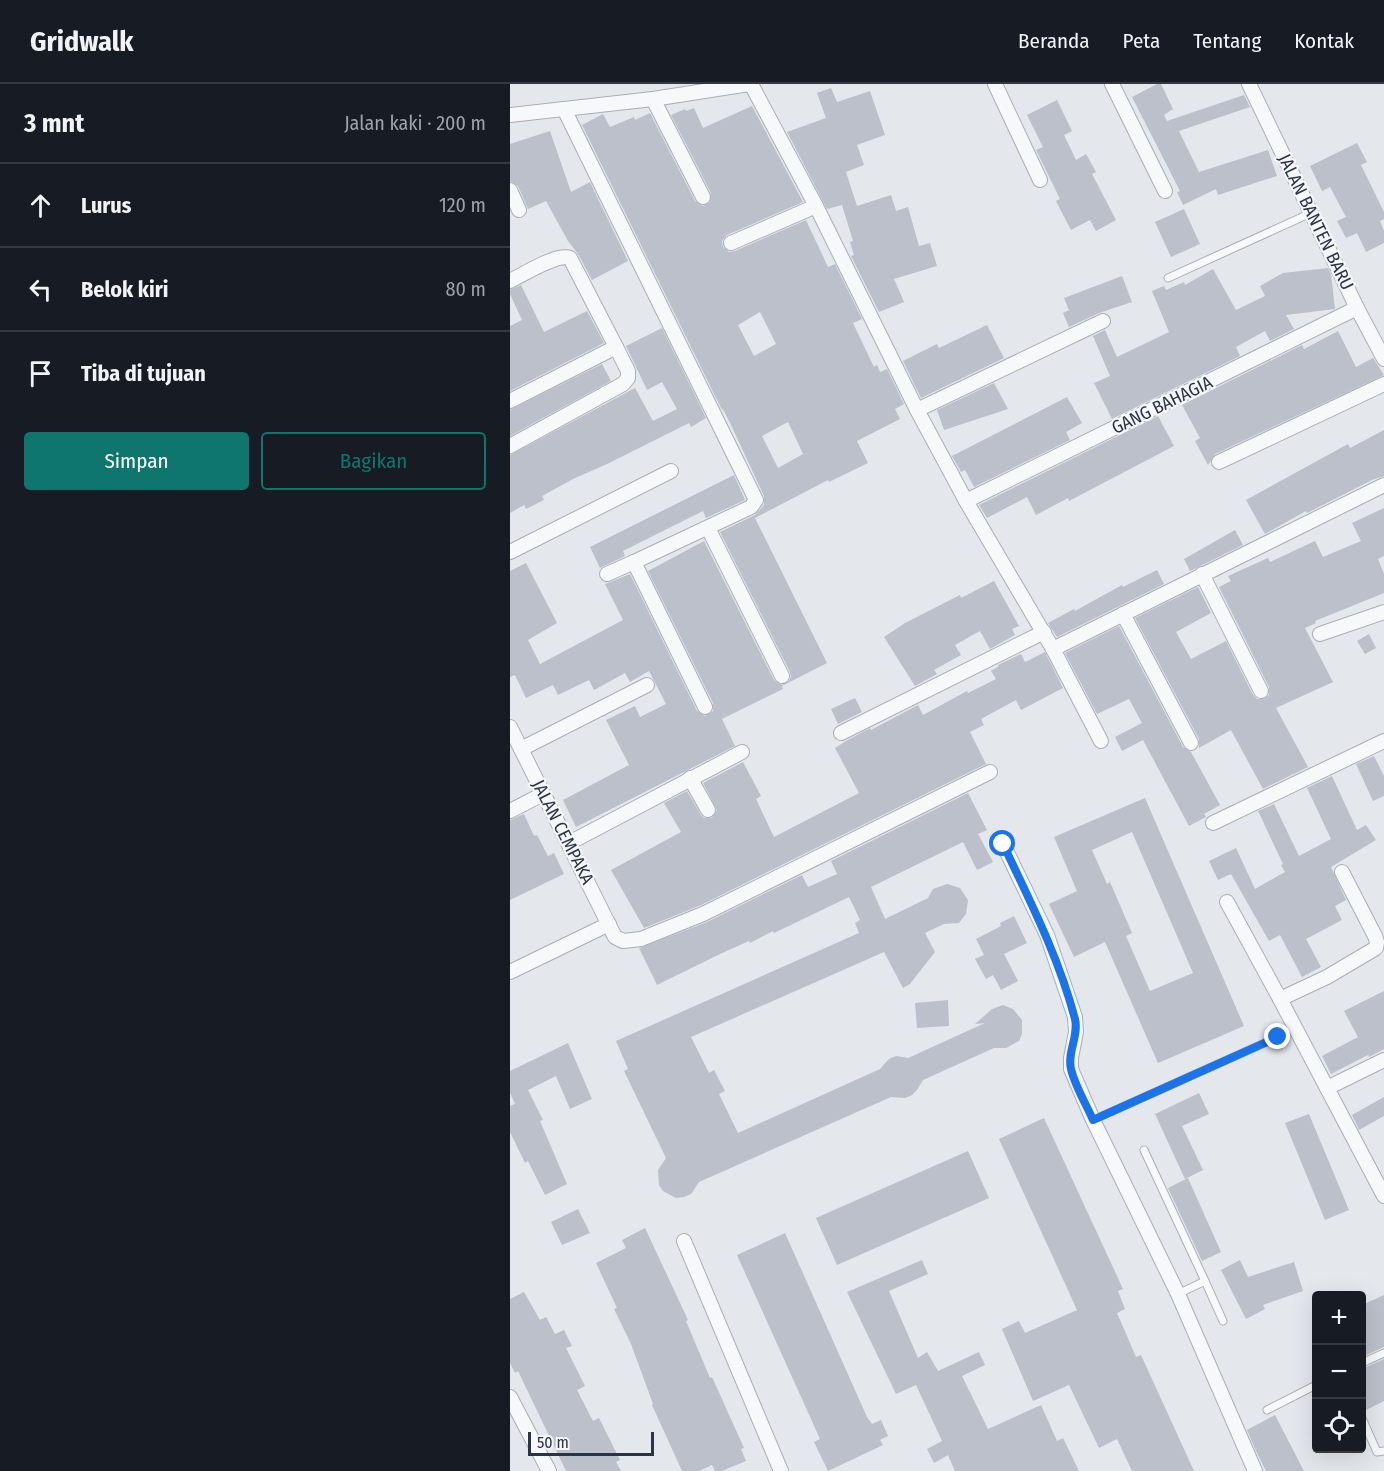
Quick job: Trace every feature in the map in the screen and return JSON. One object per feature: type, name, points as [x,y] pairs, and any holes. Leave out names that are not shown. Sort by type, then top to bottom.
[{"type":"street","points":[[510,115],[653,99],[750,84],[816,206],[917,410],[966,501],[1044,632],[1101,741]]},
{"type":"street","points":[[995,84],[1040,180]]},
{"type":"street","points":[[1112,84],[1165,191]]},
{"type":"street","name":"JALAN BANTEN BARU","points":[[1249,84],[1384,359]]},
{"type":"street","points":[[653,99],[703,196]]},
{"type":"street","points":[[564,109],[756,500],[751,507],[607,574]]},
{"type":"street","points":[[510,190],[519,210]]},
{"type":"street","points":[[731,243],[816,206]]},
{"type":"street","points":[[510,281],[564,256],[570,258],[628,371],[628,378],[623,384],[510,446]]},
{"type":"street","name":"GANG BAHAGIA","points":[[966,501],[1357,308]]},
{"type":"street","points":[[917,410],[1103,321]]},
{"type":"street","points":[[510,401],[616,347]]},
{"type":"street","points":[[1219,462],[1384,384]]},
{"type":"street","points":[[510,552],[671,471]]},
{"type":"street","points":[[1053,649],[1384,485]]},
{"type":"street","points":[[708,528],[782,676]]},
{"type":"street","points":[[634,562],[705,707]]},
{"type":"street","points":[[1202,574],[1261,691]]},
{"type":"street","points":[[1320,634],[1384,612]]},
{"type":"street","points":[[1123,614],[1191,743]]},
{"type":"street","points":[[841,734],[1044,632]]},
{"type":"street","points":[[521,749],[647,685]]},
{"type":"street","name":"JALAN CEMPAKA","points":[[510,727],[615,937],[623,941],[641,939],[697,917],[990,772]]},
{"type":"street","points":[[1213,823],[1384,741]]},
{"type":"street","points":[[569,843],[742,752]]},
{"type":"street","points":[[690,778],[708,810]]},
{"type":"street","points":[[510,811],[543,794]]},
{"type":"street","points":[[1003,844],[1047,935],[1074,1017],[1076,1032],[1071,1069],[1093,1120],[1178,1294],[1255,1471]]},
{"type":"street","points":[[1280,999],[1327,977],[1376,948],[1375,936],[1342,872]]},
{"type":"street","points":[[1227,902],[1384,1196]]},
{"type":"street","points":[[510,972],[609,924]]},
{"type":"street","points":[[1327,1088],[1384,1060]]},
{"type":"street","points":[[684,1241],[781,1471]]},
{"type":"street","points":[[511,1402],[549,1471]]},
{"type":"lane","points":[[1168,278],[1311,213]]},
{"type":"lane","points":[[1093,1120],[1278,1037]]},
{"type":"lane","points":[[1144,1150],[1223,1321]]},
{"type":"lane","points":[[1178,1294],[1205,1281]]},
{"type":"lane","points":[[1366,1361],[1384,1353]]},
{"type":"lane","points":[[1267,1410],[1312,1388]]},
{"type":"lane","points":[[1366,1427],[1377,1452],[1384,1451]]},
{"type":"building","points":[[1161,84],[1173,109],[1164,115],[1167,121],[1244,95],[1250,107],[1179,131],[1199,172],[1268,150],[1277,176],[1218,195],[1216,189],[1183,205],[1177,192],[1180,191],[1132,97]]},
{"type":"building","points":[[831,88],[837,102],[870,91],[885,135],[857,145],[864,165],[846,172],[857,206],[891,195],[896,211],[908,207],[919,246],[930,243],[937,266],[894,279],[904,302],[879,312],[851,256],[854,255],[850,242],[853,241],[842,205],[827,209],[787,132],[826,118],[817,93]]},
{"type":"building","points":[[1057,100],[1072,131],[1064,135],[1076,160],[1086,154],[1096,172],[1092,174],[1116,220],[1096,231],[1090,220],[1071,230],[1056,201],[1060,199],[1036,150],[1043,147],[1027,115]]},
{"type":"building","points":[[752,106],[803,202],[727,235],[722,241],[723,247],[729,252],[735,251],[806,220],[828,267],[835,264],[862,319],[853,323],[874,367],[877,365],[880,372],[887,369],[904,404],[895,409],[900,419],[857,441],[868,463],[829,482],[828,480],[755,518],[827,663],[782,686],[783,689],[722,719],[735,746],[576,827],[563,800],[629,765],[606,720],[635,706],[640,717],[666,704],[649,671],[630,682],[625,673],[594,690],[589,680],[558,695],[553,685],[526,698],[515,675],[510,677],[510,571],[526,563],[557,623],[528,640],[540,664],[623,620],[605,584],[630,574],[697,711],[705,716],[713,711],[713,703],[648,571],[704,541],[774,680],[782,685],[791,677],[720,532],[755,515],[764,505],[764,496],[582,125],[603,114],[610,127],[650,113],[695,201],[703,206],[710,202],[711,193],[671,115],[694,108],[703,128]],"holes":[[[760,312],[776,344],[754,356],[738,325]],[[788,422],[803,454],[778,468],[762,436]]]},
{"type":"building","points":[[550,131],[571,192],[590,182],[628,261],[592,280],[546,201],[528,209],[518,186],[510,181],[510,144]]},
{"type":"building","points":[[1357,143],[1367,162],[1361,165],[1384,212],[1384,219],[1380,221],[1384,231],[1384,243],[1366,252],[1357,233],[1346,238],[1337,221],[1346,217],[1330,187],[1322,191],[1310,166]]},
{"type":"building","points":[[1184,209],[1200,244],[1171,257],[1155,222]]},
{"type":"building","points":[[1328,268],[1331,274],[1335,309],[1286,315],[1294,329],[1270,341],[1265,331],[1236,347],[1240,356],[1112,419],[1094,383],[1110,376],[1093,336],[1105,330],[1117,357],[1169,332],[1152,291],[1164,286],[1166,290],[1184,282],[1185,285],[1213,269],[1236,310],[1265,296],[1260,286],[1283,273]]},
{"type":"building","points":[[1122,276],[1132,302],[1099,313],[1069,327],[1063,313],[1069,310],[1064,298]]},
{"type":"building","points":[[521,285],[544,332],[587,311],[604,343],[510,391],[510,326],[522,320],[510,290]]},
{"type":"building","points":[[987,325],[1004,358],[921,398],[903,361],[937,344],[939,348]]},
{"type":"building","points":[[662,328],[706,418],[691,427],[689,423],[573,479],[542,496],[544,500],[526,509],[524,505],[510,513],[510,455],[635,388],[653,421],[677,409],[662,382],[647,390],[626,346]]},
{"type":"building","points":[[1338,331],[1356,367],[1373,358],[1384,375],[1215,454],[1208,465],[1195,441],[1200,438],[1182,405],[1302,345],[1304,349]]},
{"type":"building","points":[[602,364],[611,381],[510,436],[510,410]]},
{"type":"building","points":[[994,383],[1008,409],[944,430],[937,410]]},
{"type":"building","points":[[1067,397],[1082,423],[1066,432],[1070,440],[974,487],[965,470],[961,472],[952,456]]},
{"type":"building","points":[[1158,416],[1174,446],[1069,501],[1068,498],[1036,515],[1027,497],[987,518],[979,505]]},
{"type":"building","points":[[1384,430],[1384,476],[1307,513],[1306,511],[1265,534],[1246,500],[1348,444],[1350,448]]},
{"type":"building","points":[[734,475],[745,500],[706,518],[703,511],[623,551],[625,556],[600,568],[590,547]]},
{"type":"building","points":[[1384,508],[1384,556],[1378,559],[1384,574],[1384,593],[1315,621],[1316,623],[1305,628],[1333,682],[1276,708],[1308,767],[1263,789],[1231,730],[1199,748],[1199,739],[1135,618],[1198,587],[1211,613],[1176,632],[1191,659],[1226,641],[1253,695],[1257,699],[1264,699],[1269,695],[1269,687],[1219,587],[1231,581],[1228,576],[1268,558],[1270,562],[1315,541],[1323,557],[1361,541],[1352,523]]},
{"type":"building","points":[[1235,530],[1243,545],[1190,571],[1184,559]]},
{"type":"building","points":[[1157,570],[1164,584],[1057,637],[1048,623],[1122,585],[1123,587]]},
{"type":"building","points":[[994,581],[1019,626],[1012,629],[1015,635],[990,649],[980,631],[955,645],[961,655],[934,670],[937,674],[915,686],[884,637],[905,623],[960,595],[961,598]]},
{"type":"building","points":[[1119,626],[1183,747],[1191,752],[1220,805],[1204,814],[1206,817],[1189,826],[1143,740],[1122,751],[1115,737],[1142,723],[1129,699],[1097,714],[1065,653]]},
{"type":"building","points":[[1369,634],[1376,648],[1365,654],[1357,641]]},
{"type":"building","points":[[1045,652],[1063,688],[1021,710],[1016,700],[981,719],[984,725],[970,732],[986,764],[699,906],[644,928],[611,870],[681,832],[664,803],[687,791],[701,815],[704,818],[712,818],[717,810],[703,783],[743,762],[761,796],[756,799],[774,837],[859,793],[835,748],[918,705],[923,715],[967,691],[968,693],[996,679],[991,671],[1021,654],[1025,662]]},
{"type":"building","points":[[855,698],[862,712],[838,724],[831,709]]},
{"type":"building","points":[[1374,756],[1384,776],[1384,796],[1373,801],[1356,764]]},
{"type":"building","points":[[1332,776],[1357,830],[1366,825],[1376,840],[1331,867],[1346,900],[1335,906],[1342,920],[1306,939],[1321,967],[1302,977],[1280,935],[1269,941],[1231,874],[1218,880],[1209,861],[1236,848],[1255,889],[1285,872],[1258,811],[1274,804],[1299,856],[1331,839],[1307,788]]},
{"type":"building","points":[[968,793],[987,830],[978,834],[993,862],[977,870],[963,842],[871,887],[885,919],[928,898],[933,889],[947,884],[960,888],[968,900],[966,914],[959,923],[944,924],[925,933],[935,952],[910,984],[903,988],[884,952],[691,1037],[709,1073],[714,1070],[725,1091],[719,1094],[738,1133],[880,1069],[889,1059],[896,1056],[908,1058],[985,1023],[975,1024],[992,1009],[1003,1005],[1013,1009],[1022,1020],[1022,1034],[1019,1041],[1006,1048],[994,1048],[923,1080],[912,1095],[905,1098],[891,1097],[699,1182],[691,1194],[684,1197],[676,1198],[663,1191],[659,1185],[658,1170],[666,1158],[624,1071],[628,1069],[616,1041],[859,933],[855,923],[860,920],[849,897],[774,933],[773,931],[750,943],[749,941],[722,953],[657,985],[639,948],[707,922],[802,875],[808,887],[837,874],[831,861]]},
{"type":"building","points":[[1145,798],[1244,1026],[1158,1063],[1105,942],[1074,957],[1049,904],[1077,891],[1054,837]],"holes":[[[1132,832],[1193,973],[1150,991],[1126,936],[1132,933],[1110,882],[1107,884],[1092,850]]]},
{"type":"building","points":[[524,814],[534,836],[537,835],[548,856],[554,853],[564,874],[510,900],[510,820]]},
{"type":"building","points":[[1014,916],[1027,943],[1004,954],[1018,981],[1001,990],[993,975],[986,979],[975,959],[984,955],[976,939],[1001,926],[1000,923]]},
{"type":"building","points":[[1384,991],[1384,1049],[1331,1074],[1322,1056],[1358,1037],[1344,1011]]},
{"type":"building","points":[[948,1000],[949,1026],[917,1028],[915,1003]]},
{"type":"building","points":[[568,1043],[592,1099],[570,1109],[556,1076],[528,1090],[543,1120],[540,1121],[567,1184],[545,1195],[528,1161],[525,1163],[510,1132],[510,1106],[515,1104],[510,1093],[510,1071]]},
{"type":"building","points":[[1199,1093],[1209,1114],[1182,1126],[1203,1170],[1185,1179],[1155,1114]]},
{"type":"building","points":[[1384,1097],[1384,1116],[1359,1130],[1352,1115]]},
{"type":"building","points":[[1309,1114],[1349,1210],[1325,1220],[1285,1123]]},
{"type":"building","points":[[1044,1118],[1123,1289],[1118,1291],[1125,1309],[1117,1313],[1136,1357],[1141,1355],[1194,1471],[1132,1471],[1117,1439],[1099,1448],[1069,1385],[1033,1401],[1002,1329],[1019,1321],[1025,1333],[1077,1310],[999,1139]]},
{"type":"building","points":[[968,1151],[989,1198],[837,1265],[816,1218]]},
{"type":"building","points":[[1188,1178],[1221,1252],[1202,1261],[1168,1188]]},
{"type":"building","points":[[578,1209],[590,1233],[562,1245],[551,1222]]},
{"type":"building","points":[[645,1228],[688,1320],[686,1321],[710,1378],[712,1377],[744,1448],[741,1449],[746,1461],[722,1471],[715,1471],[712,1465],[699,1471],[682,1471],[652,1405],[631,1344],[614,1309],[617,1308],[596,1263],[626,1248],[622,1240]]},
{"type":"building","points":[[785,1233],[867,1417],[872,1424],[881,1420],[888,1436],[880,1440],[883,1445],[828,1471],[814,1442],[820,1439],[737,1255]]},
{"type":"building","points":[[922,1260],[928,1274],[889,1291],[918,1358],[927,1352],[938,1371],[979,1352],[985,1365],[962,1376],[988,1429],[1041,1405],[1057,1441],[1063,1438],[1079,1471],[955,1471],[948,1455],[934,1463],[927,1449],[942,1441],[916,1385],[896,1394],[847,1292]]},
{"type":"building","points":[[1240,1260],[1248,1277],[1294,1262],[1303,1291],[1263,1305],[1265,1309],[1246,1319],[1221,1270]]},
{"type":"building","points":[[524,1292],[540,1320],[546,1317],[555,1334],[564,1330],[572,1346],[566,1348],[585,1386],[577,1390],[593,1421],[599,1418],[620,1460],[616,1462],[621,1471],[566,1471],[518,1371],[515,1373],[510,1363],[510,1299]]},
{"type":"building","points":[[1384,1295],[1384,1347],[1366,1355],[1366,1345],[1366,1303]]},
{"type":"building","points":[[1384,1359],[1384,1401],[1366,1410],[1366,1399],[1366,1367]]},
{"type":"building","points":[[1275,1415],[1304,1471],[1266,1471],[1247,1430]]},
{"type":"route","points":[[1003,844],[1047,935],[1074,1017],[1076,1032],[1071,1069],[1093,1120],[1278,1037]]}]
